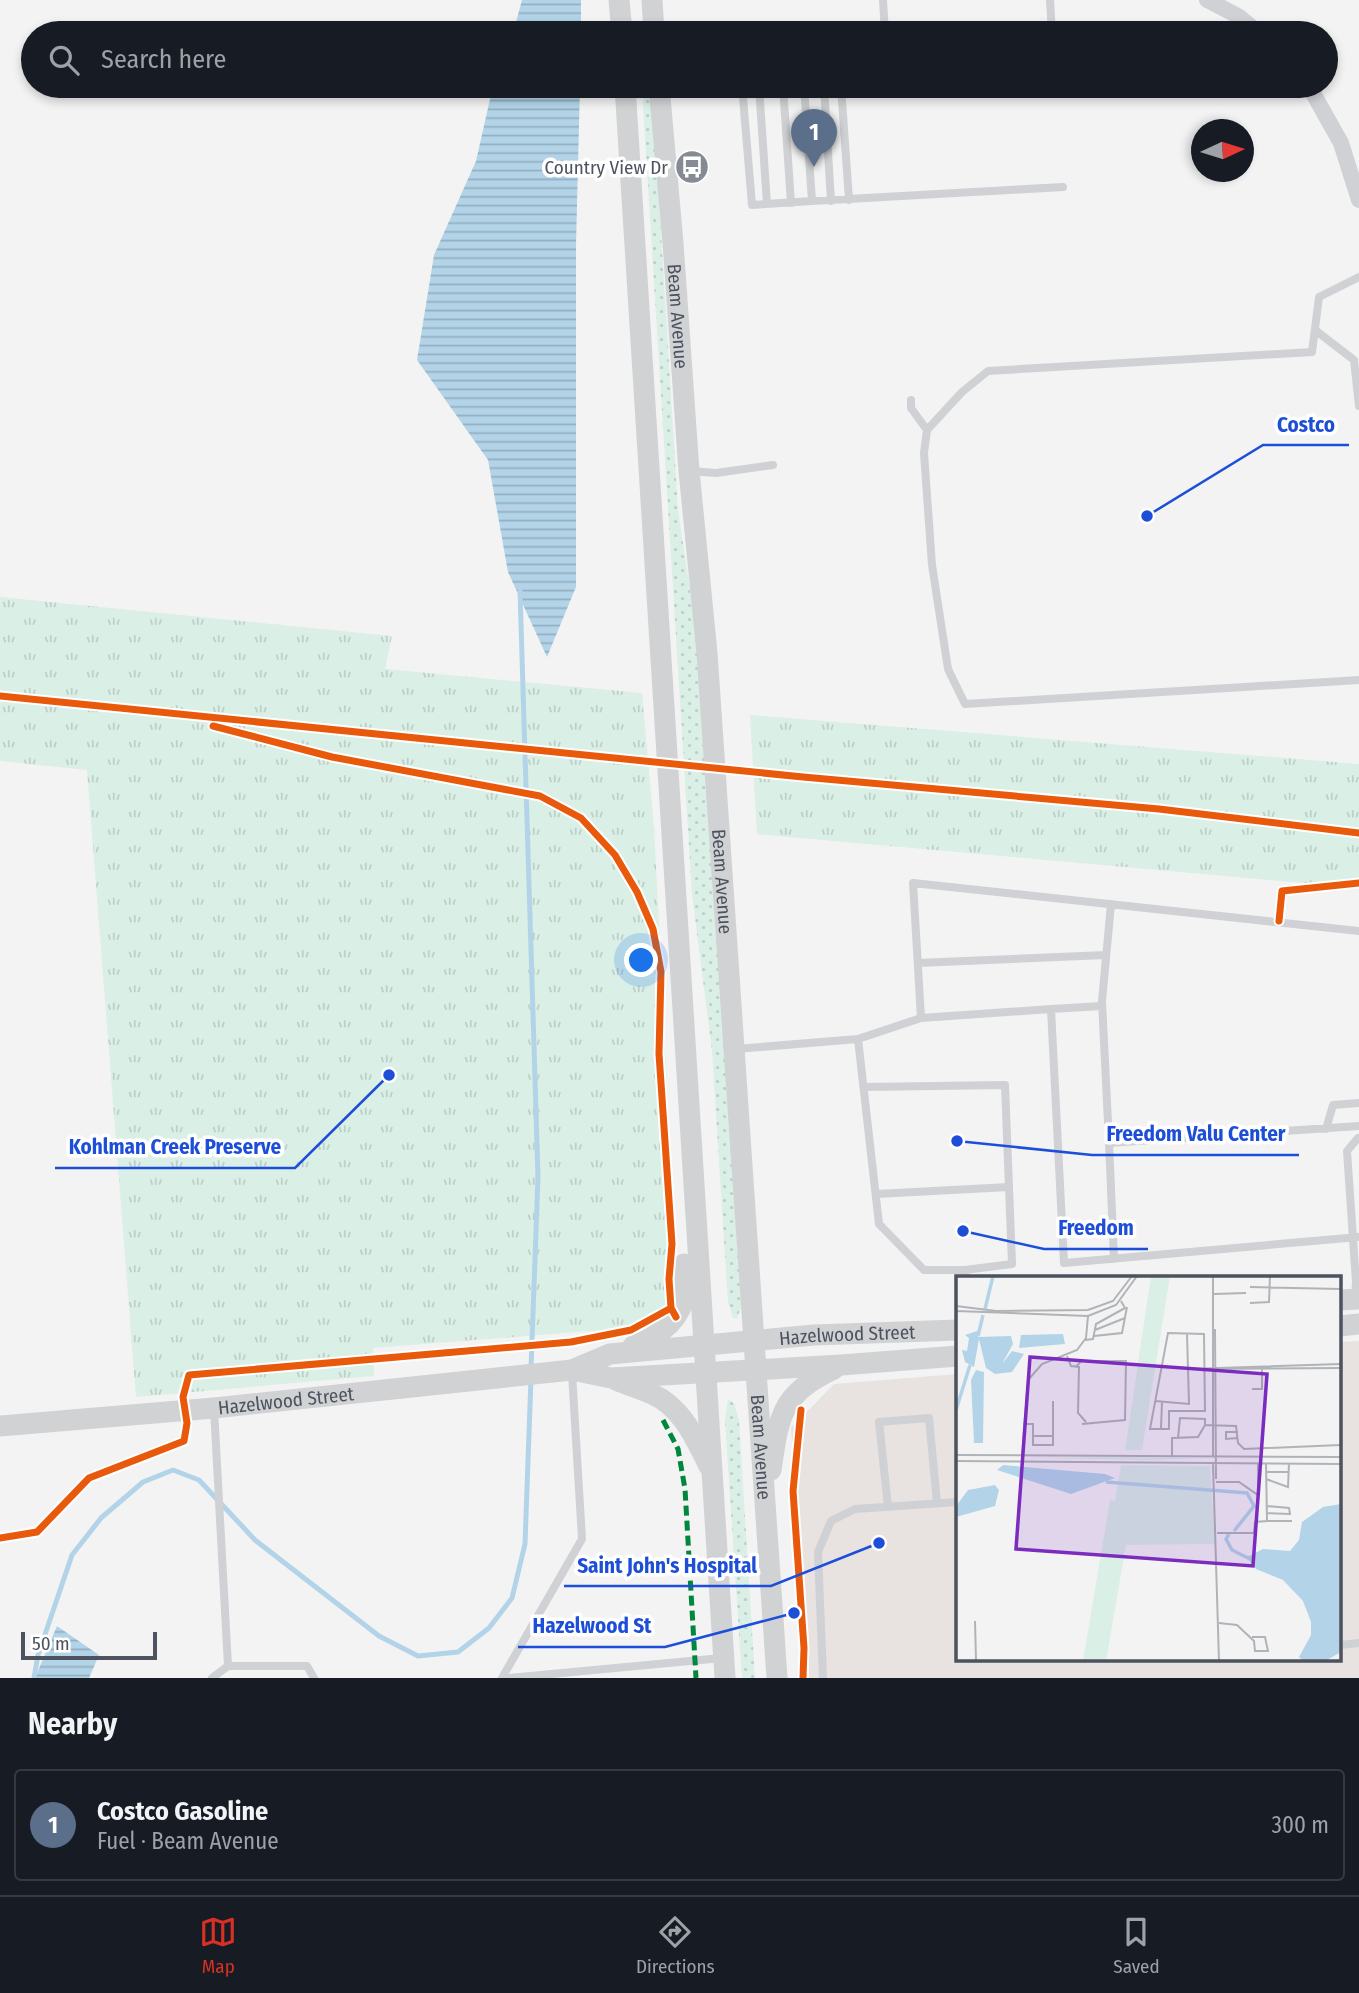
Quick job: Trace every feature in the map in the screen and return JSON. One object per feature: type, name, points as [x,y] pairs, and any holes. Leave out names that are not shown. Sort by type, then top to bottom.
[{"type":"street","points":[[619,0],[621,21]]},
{"type":"street","points":[[652,0],[653,21]]},
{"type":"street","points":[[1207,0],[1244,21]]},
{"type":"street","name":"Beam Avenue","points":[[626,98],[725,1668]]},
{"type":"street","name":"Beam Avenue","points":[[660,98],[707,653],[776,1678]]},
{"type":"street","points":[[1316,98],[1341,143],[1359,200]]},
{"type":"street","points":[[610,1354],[656,1337],[676,1317],[685,1293],[677,1153],[688,1095]]},
{"type":"street","points":[[1351,1299],[1354,1328]]},
{"type":"street","name":"Hazelwood Street","points":[[0,1426],[214,1408],[572,1370],[610,1354],[814,1335],[956,1330]]},
{"type":"street","name":"Hazelwood Street","points":[[572,1370],[611,1378],[956,1356]]},
{"type":"street","points":[[766,1503],[777,1430],[783,1411],[790,1399],[805,1384],[841,1365]]},
{"type":"street","points":[[611,1378],[653,1395],[674,1410],[692,1432],[713,1473]]},
{"type":"lane","points":[[883,0],[884,21]]},
{"type":"lane","points":[[1050,0],[1051,21]]},
{"type":"lane","points":[[743,98],[752,205],[1063,187]]},
{"type":"lane","points":[[760,98],[767,204]]},
{"type":"lane","points":[[784,98],[792,202]]},
{"type":"lane","points":[[805,98],[812,201]]},
{"type":"lane","points":[[825,98],[831,201]]},
{"type":"lane","points":[[842,98],[849,200]]},
{"type":"lane","points":[[1359,277],[1319,297],[1312,352],[989,371],[962,392],[927,430],[924,453],[932,565],[948,669],[965,704],[1359,680]]},
{"type":"lane","points":[[1315,330],[1354,360],[1359,405]]},
{"type":"lane","points":[[911,400],[911,408],[927,430]]},
{"type":"lane","points":[[690,471],[716,473],[773,465]]},
{"type":"lane","points":[[921,1017],[913,883],[1359,931]]},
{"type":"lane","points":[[1111,904],[1102,1006],[1114,1259]]},
{"type":"lane","points":[[918,963],[1106,956]]},
{"type":"lane","points":[[733,1049],[858,1039],[921,1017],[1102,1006]]},
{"type":"lane","points":[[1051,1009],[1064,1263],[1356,1237]]},
{"type":"lane","points":[[858,1039],[879,1224],[924,1270],[965,1274],[1012,1264],[1004,1085],[864,1087]]},
{"type":"lane","points":[[1325,1129],[1333,1105],[1359,1103]]},
{"type":"lane","points":[[1109,1143],[1358,1126],[1358,1139],[1347,1152],[1356,1237],[1351,1299]]},
{"type":"lane","points":[[876,1194],[1009,1187]]},
{"type":"lane","points":[[502,1678],[582,1539],[572,1370]]},
{"type":"lane","points":[[214,1408],[228,1666]]},
{"type":"lane","points":[[888,1507],[879,1422],[929,1418],[937,1503]]},
{"type":"lane","points":[[824,1678],[818,1552],[831,1521],[855,1509],[956,1502]]},
{"type":"lane","points":[[212,1678],[228,1666],[307,1666],[314,1678]]},
{"type":"lane","points":[[509,1678],[725,1668]]},
{"type":"shaded area","points":[[1359,1341],[1359,1678],[809,1678],[791,1428],[834,1384],[956,1374],[956,1660],[1342,1660],[1342,1342]]},
{"type":"green space","points":[[643,98],[653,98],[678,510],[695,623],[740,1274],[741,1307],[737,1319],[733,1318],[728,1302],[712,1051],[692,894]]},
{"type":"green space","points":[[0,597],[392,636],[385,669],[642,693],[654,827],[679,1324],[373,1348],[374,1376],[136,1397],[87,770],[0,761]]},
{"type":"green space","points":[[750,715],[1359,764],[1359,888],[757,834]]},
{"type":"green space","points":[[728,1399],[734,1403],[739,1420],[755,1678],[742,1678],[725,1420]]},
{"type":"water","points":[[522,0],[581,0],[581,21],[516,21]]},
{"type":"water","points":[[490,98],[580,98],[576,245],[576,587],[547,657],[508,572],[488,460],[417,360],[434,255],[476,161]]},
{"type":"water","points":[[57,1626],[99,1655],[89,1678],[35,1678]]},
{"type":"waterway","points":[[520,591],[538,1177],[531,1368]]},
{"type":"waterway","points":[[34,1678],[38,1655],[72,1555],[101,1518],[143,1482],[173,1470],[199,1480],[255,1540],[379,1636],[418,1656],[458,1652],[489,1628],[512,1598],[525,1544],[531,1378]]},
{"type":"marked path","points":[[663,1420],[678,1449],[685,1489],[696,1678]]},
{"type":"cycle path","points":[[0,696],[803,777],[1159,809],[1359,833]]},
{"type":"cycle path","points":[[213,726],[332,757],[540,796],[581,818],[615,855],[637,892],[653,929],[661,972],[659,1054],[672,1244],[669,1279],[671,1308],[676,1317]]},
{"type":"cycle path","points":[[1279,921],[1282,891],[1359,883]]},
{"type":"cycle path","points":[[0,1538],[37,1532],[89,1478],[184,1441],[187,1423],[183,1397],[189,1375],[571,1342],[631,1330],[671,1308]]},
{"type":"cycle path","points":[[801,1410],[793,1491],[804,1648],[803,1678]]},
{"type":"place","name":"Country View Dr","points":[[692,167]]},
{"type":"place","name":"Costco Gasoline","points":[[814,167]]},
{"type":"place","name":"Costco","points":[[1147,516]]},
{"type":"place","name":"Kohlman Creek Preserve","points":[[389,1075]]},
{"type":"place","name":"Freedom Valu Center","points":[[957,1141]]},
{"type":"place","name":"Freedom","points":[[963,1231]]},
{"type":"place","name":"Saint John's Hospital","points":[[879,1543]]},
{"type":"place","name":"Hazelwood St","points":[[794,1613]]}]
